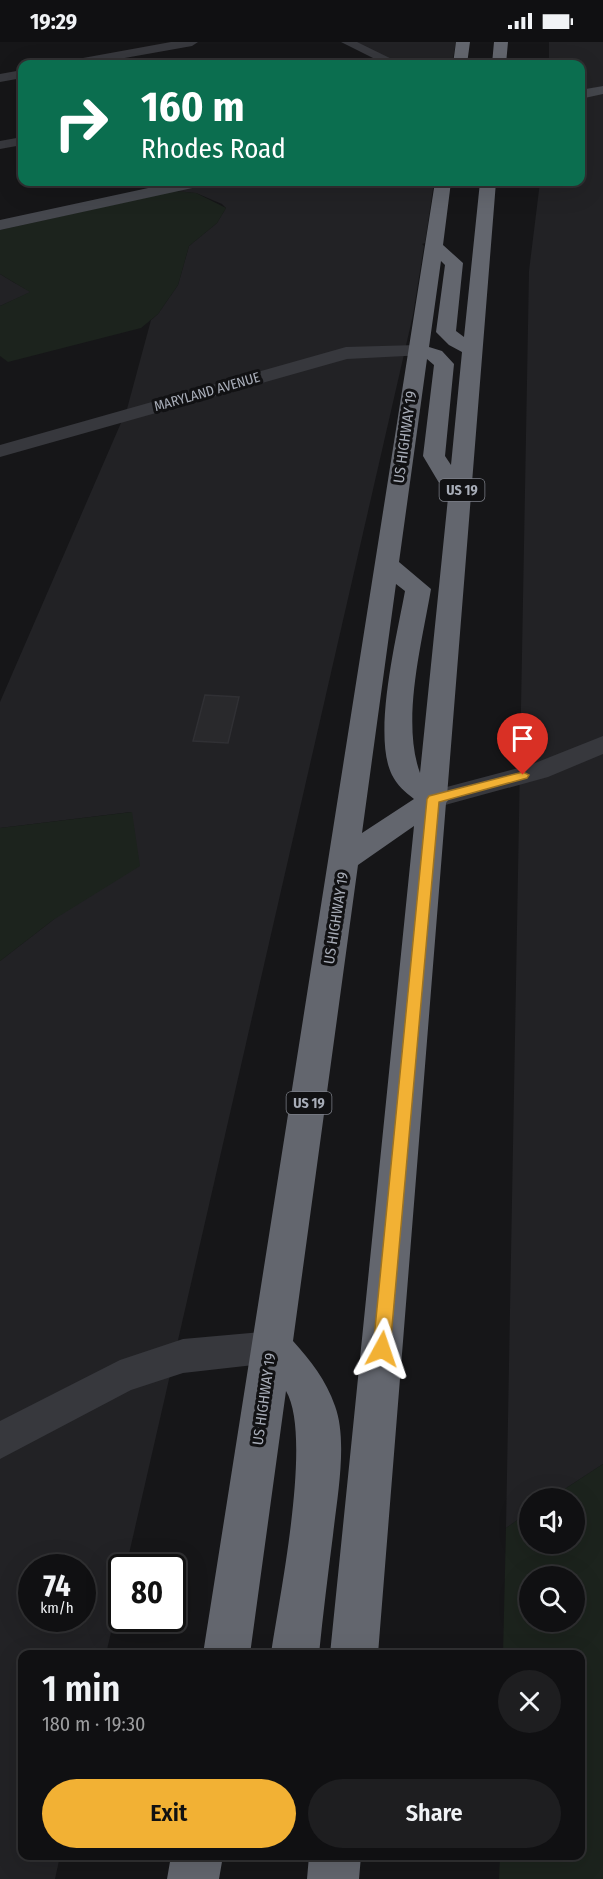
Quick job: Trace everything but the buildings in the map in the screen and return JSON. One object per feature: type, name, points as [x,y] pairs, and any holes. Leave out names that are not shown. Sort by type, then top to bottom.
[{"type":"highway","points":[[461,60],[463,42]]},
{"type":"highway","points":[[499,60],[501,42]]},
{"type":"highway","name":"US HIGHWAY 19","points":[[227,1650],[442,186]]},
{"type":"highway","name":"US 19","points":[[354,1650],[434,799],[488,186]]},
{"type":"highway","points":[[433,246],[454,263],[446,332],[456,341],[474,350]]},
{"type":"highway","points":[[417,351],[435,354],[444,364],[434,456],[460,501]]},
{"type":"highway","points":[[345,859],[434,799],[406,777],[399,752],[403,695],[418,589],[388,565]]},
{"type":"highway","points":[[272,1347],[302,1380],[315,1408],[319,1444],[316,1493],[296,1650]]},
{"type":"highway","points":[[193,1879],[196,1860]]},
{"type":"street","points":[[94,60],[192,42]]},
{"type":"street","points":[[347,42],[386,60]]},
{"type":"street","points":[[0,78],[18,75]]},
{"type":"street","points":[[585,94],[603,90]]},
{"type":"street","points":[[0,145],[18,142]]},
{"type":"street","points":[[0,225],[179,186]]},
{"type":"street","name":"MARYLAND AVENUE","points":[[0,451],[346,353],[417,351]]},
{"type":"street","points":[[434,799],[539,771],[603,744]]},
{"type":"street","points":[[0,1441],[120,1377],[183,1356],[272,1347]]},
{"type":"shaded area","points":[[351,42],[456,42],[453,60],[392,60]]},
{"type":"shaded area","points":[[549,42],[603,42],[603,86],[585,90],[585,60],[549,60]]},
{"type":"shaded area","points":[[603,93],[603,1464],[566,1488],[519,1488],[519,1519],[506,1528],[529,271],[540,186],[585,186],[585,97]]},
{"type":"shaded area","points":[[196,186],[433,186],[425,243],[422,244],[424,246],[413,315],[129,1554],[108,1554],[108,1632],[111,1632],[107,1650],[18,1650],[18,1860],[59,1860],[55,1879],[0,1879],[0,961],[53,920],[131,812],[0,828],[0,702],[127,409],[151,320],[158,314],[178,285],[189,246],[217,223],[226,208],[196,193],[175,191],[0,229]]},
{"type":"shaded area","points":[[175,191],[196,193],[226,208],[217,223],[189,246],[178,285],[158,314],[141,328],[8,362],[0,356],[0,306],[30,292],[0,274],[0,230]]},
{"type":"shaded area","points":[[0,274],[13,282],[31,292],[0,306]]},
{"type":"shaded area","points":[[132,812],[140,866],[53,920],[0,961],[0,828]]},
{"type":"shaded area","points":[[603,1464],[603,1879],[499,1879],[500,1860],[585,1860],[585,1650],[503,1650],[506,1528],[519,1519],[519,1554],[585,1554],[585,1488],[566,1488]]},
{"type":"route","points":[[382,1349],[434,799],[523,775]]}]
